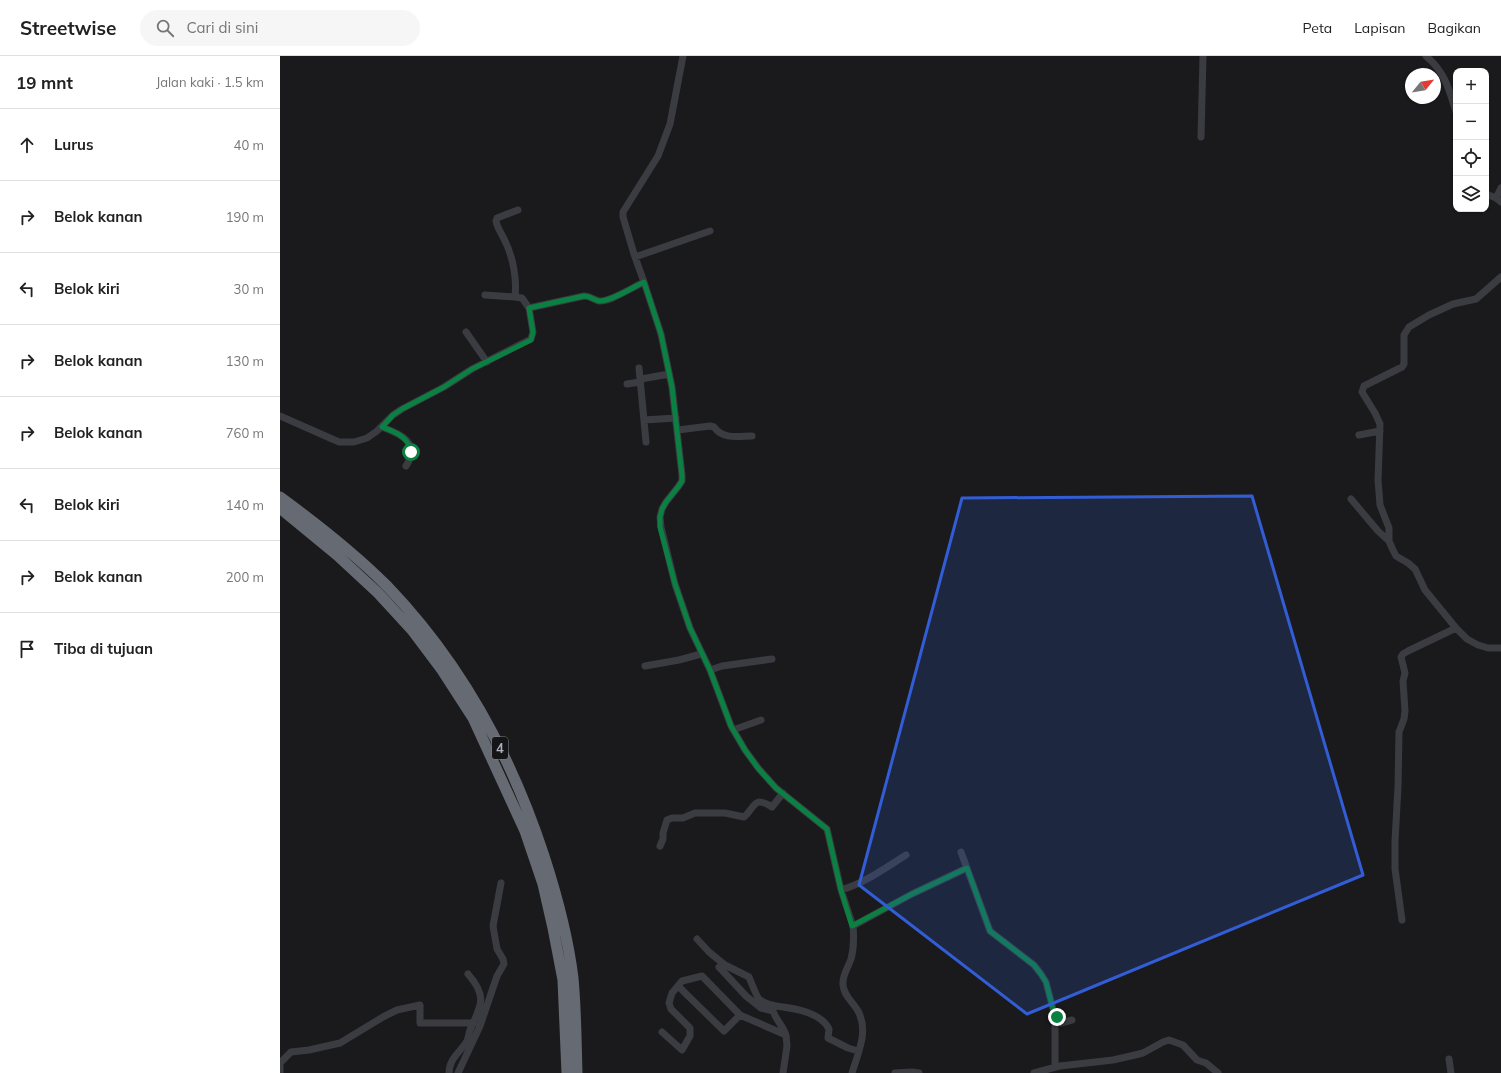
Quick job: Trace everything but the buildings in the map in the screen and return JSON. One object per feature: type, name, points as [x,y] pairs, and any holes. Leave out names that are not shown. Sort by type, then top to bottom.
[{"type":"highway","name":"4","points":[[280,497],[344,547],[386,586],[421,624],[448,658],[482,712],[517,783],[535,826],[552,878],[564,924],[573,977],[577,1073]]},
{"type":"highway","name":"4","points":[[280,508],[337,555],[378,593],[442,670],[473,718],[525,831],[543,884],[563,980],[567,1073]]},
{"type":"street","points":[[683,56],[670,124],[658,156],[624,212],[623,217],[635,258],[661,334],[670,374],[678,430],[682,481],[662,509],[660,527],[675,584],[690,628],[701,654],[710,670],[733,730],[758,768],[782,793],[827,829],[841,890],[852,926],[853,947],[851,959],[843,977],[843,985],[845,994],[862,1020],[863,1032],[852,1073]]},
{"type":"street","points":[[1201,137],[1203,56]]},
{"type":"street","points":[[1426,56],[1442,72],[1454,104]]},
{"type":"street","points":[[1489,196],[1498,200],[1501,188]]},
{"type":"street","points":[[515,297],[514,269],[506,242],[497,226],[496,221],[497,218],[518,210]]},
{"type":"street","points":[[635,258],[710,231]]},
{"type":"street","points":[[1501,277],[1476,299],[1453,304],[1429,314],[1409,327],[1404,335],[1404,364],[1402,367],[1362,388],[1363,394],[1380,424],[1378,480],[1380,505],[1388,528],[1389,541],[1396,556],[1408,562],[1415,569],[1425,590],[1456,628],[1468,639],[1478,645],[1488,648],[1501,648]]},
{"type":"street","points":[[529,308],[584,296],[600,301],[609,299],[644,282]]},
{"type":"street","points":[[280,416],[339,442],[354,442],[363,439],[382,427],[393,415],[402,409],[487,362],[531,340],[533,332],[529,308],[522,298],[485,295]]},
{"type":"street","points":[[466,332],[487,362]]},
{"type":"street","points":[[639,368],[646,442]]},
{"type":"street","points":[[627,384],[670,374]]},
{"type":"street","points":[[644,420],[676,418]]},
{"type":"street","points":[[678,430],[710,426],[714,427],[718,433],[724,436],[752,436]]},
{"type":"street","points":[[382,427],[399,434],[406,439],[410,445],[411,452],[406,466]]},
{"type":"street","points":[[1359,435],[1380,431]]},
{"type":"street","points":[[1351,499],[1378,531],[1389,541]]},
{"type":"street","points":[[1402,920],[1395,869],[1399,732],[1404,720],[1405,711],[1404,672],[1401,657],[1408,651],[1456,628]]},
{"type":"street","points":[[645,666],[679,660],[701,654]]},
{"type":"street","points":[[710,670],[722,666],[772,659]]},
{"type":"street","points":[[733,730],[761,720]]},
{"type":"street","points":[[660,846],[667,820],[672,818],[683,818],[695,813],[725,813],[744,816],[757,802],[765,802],[772,807],[782,793]]},
{"type":"street","points":[[961,852],[990,931],[1034,965],[1046,982],[1055,1017],[1054,1069]]},
{"type":"street","points":[[841,890],[852,887],[874,876],[906,855]]},
{"type":"street","points":[[852,926],[912,894],[967,868]]},
{"type":"street","points":[[458,1073],[480,1026],[498,976],[504,964],[503,959],[497,949],[493,926],[501,883]]},
{"type":"street","points":[[697,939],[709,952],[748,978],[760,1000],[769,1004],[803,1012],[824,1021],[829,1029],[828,1038],[848,1048],[858,1051]]},
{"type":"street","points":[[719,967],[746,996],[761,1008],[773,1011],[776,1020],[784,1029],[786,1035],[787,1046],[784,1073]]},
{"type":"street","points":[[449,1073],[449,1069],[456,1054],[468,1041],[481,1004],[481,993],[476,982],[468,974]]},
{"type":"street","points":[[662,1032],[682,1050],[690,1036],[690,1028],[671,1009],[669,1004],[672,993],[682,981],[702,976],[740,1015],[786,1035]]},
{"type":"street","points":[[678,986],[724,1031],[740,1015]]},
{"type":"street","points":[[280,1073],[280,1063],[291,1052],[309,1050],[340,1043],[397,1010],[420,1004],[420,1023],[474,1023]]},
{"type":"street","points":[[1055,1017],[1058,1018],[1061,1023],[1072,1020]]},
{"type":"street","points":[[1034,1073],[1135,1055],[1143,1053],[1168,1040],[1183,1045],[1197,1060],[1206,1063],[1218,1073]]},
{"type":"street","points":[[1449,1059],[1451,1073]]},
{"type":"street","points":[[895,1073],[919,1073]]},
{"type":"highlighted area","points":[[1252,496],[1363,875],[1027,1014],[859,885],[962,498]]},
{"type":"route","points":[[411,452],[410,445],[406,439],[399,434],[382,427],[393,415],[402,409],[444,387],[472,369],[531,340],[533,332],[529,308],[584,296],[600,301],[609,299],[644,282],[661,334],[672,387],[682,475],[682,481],[662,509],[660,527],[675,584],[690,628],[701,654],[710,670],[733,730],[758,768],[776,788],[827,829],[841,890],[852,926],[912,894],[967,868],[990,931],[993,935],[1034,965],[1046,982],[1055,1017],[1057,1017]]}]
